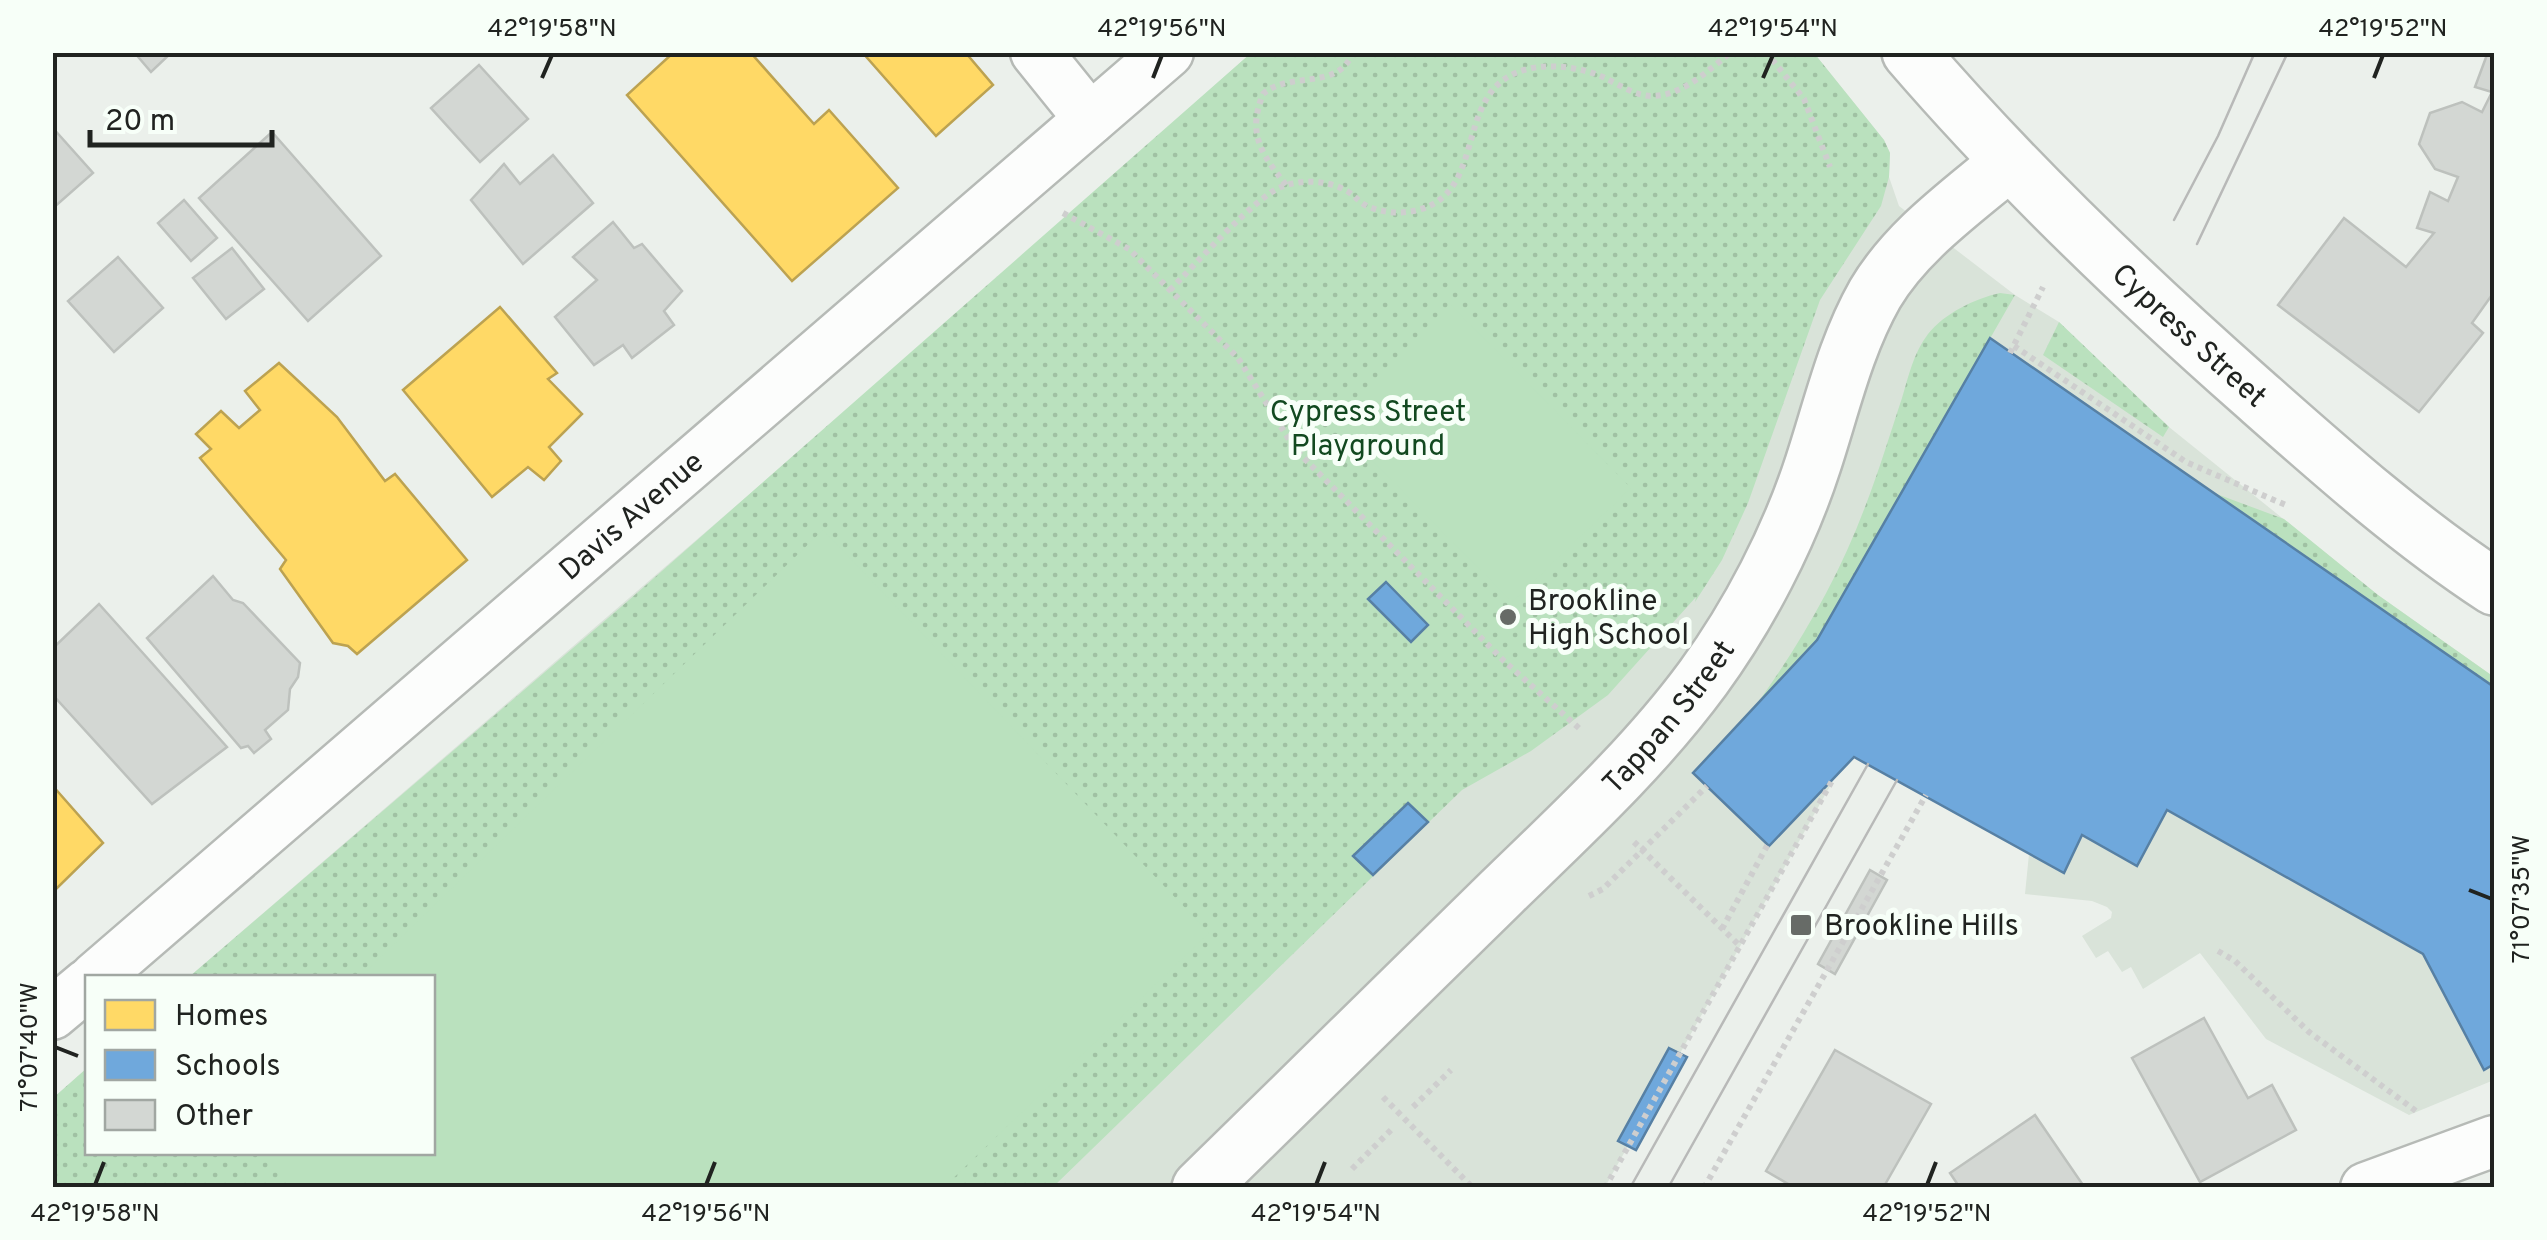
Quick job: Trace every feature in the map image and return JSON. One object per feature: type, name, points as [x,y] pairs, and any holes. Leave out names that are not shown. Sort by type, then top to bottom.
[{"type":"street","points":[[1036,52],[1090,119]]},
{"type":"street","name":"Davis Avenue","points":[[97,975],[1168,52]]},
{"type":"street","name":"Cypress Street","points":[[1910,52],[2009,162],[2202,348],[2368,493],[2494,587]]},
{"type":"street","name":"Tappan Street","points":[[1200,1188],[1600,796],[1677,712],[1728,640],[1779,546],[1812,468],[1851,345],[1876,294],[1894,267],[1934,225],[2009,162]]},
{"type":"street","points":[[52,1014],[85,986]]},
{"type":"street","points":[[2366,1188],[2494,1141]]},
{"type":"path","points":[[1286,185],[1268,162],[1255,133],[1255,117],[1263,94],[1286,81],[1340,72],[1353,52]]},
{"type":"path","points":[[1170,290],[1262,199],[1286,185],[1332,184],[1375,208],[1391,212],[1421,210],[1440,200],[1454,183],[1482,106],[1493,91],[1519,72],[1569,69],[1654,96],[1680,89],[1731,52]]},
{"type":"path","points":[[1766,52],[1804,99],[1830,167]]},
{"type":"path","points":[[1058,210],[1129,249],[1238,358],[1294,449],[1504,661],[1590,737]]},
{"type":"path","points":[[2043,287],[2012,349],[2186,462],[2296,509]]},
{"type":"path","points":[[1605,1188],[1833,778]]},
{"type":"path","points":[[1590,896],[1604,889],[1707,786]]},
{"type":"path","points":[[1704,1188],[1926,795]]},
{"type":"path","points":[[1722,928],[1768,844]]},
{"type":"path","points":[[1642,849],[1740,946]]},
{"type":"path","points":[[2218,951],[2234,961],[2309,1032],[2426,1118]]},
{"type":"path","points":[[1413,1107],[1451,1070]]},
{"type":"path","points":[[1383,1097],[1473,1188]]},
{"type":"path","points":[[1352,1169],[1393,1128]]},
{"type":"shaded area","name":"Cypress Street Playground","points":[[1251,53],[1814,53],[1884,140],[1890,153],[1889,177],[1899,206],[2015,295],[2059,322],[2169,427],[2378,595],[2494,677],[2494,1080],[2409,1115],[2266,1039],[2200,953],[2143,989],[2131,967],[2122,972],[2108,951],[2096,958],[2082,936],[2111,918],[2107,907],[2092,901],[2025,894],[2029,854],[1855,757],[1834,779],[1605,1187],[53,1187],[52,1099],[85,1070],[85,1155],[435,1155],[435,975],[191,975],[961,312]]},
{"type":"green space","name":"Cypress Street Playground","points":[[1251,53],[1814,53],[1884,140],[1890,153],[1889,177],[1881,206],[1820,300],[1748,503],[1722,560],[1695,602],[1696,597],[1608,695],[1531,751],[1462,790],[1053,1187],[53,1187],[52,1099],[85,1070],[85,1155],[435,1155],[435,975],[191,975],[629,600]]},
{"type":"green space","points":[[2000,293],[2015,295],[1817,640],[1754,708],[1787,661],[1843,560],[1923,342],[1951,313]]},
{"type":"green space","points":[[1450,304],[1631,488],[1512,602],[1333,421]]},
{"type":"green space","points":[[2059,322],[2169,427],[2163,437],[2043,355]]},
{"type":"green space","points":[[2214,493],[2284,519],[2378,595],[2494,677],[2494,687]]},
{"type":"green space","points":[[823,530],[1209,933],[944,1187],[293,1187],[261,1155],[435,1155],[435,975],[362,975]]},
{"type":"building: Homes","points":[[674,52],[750,52],[814,124],[829,110],[898,188],[792,281],[627,95]]},
{"type":"building: Homes","points":[[862,52],[965,52],[993,85],[936,136]]},
{"type":"building: Homes","points":[[500,307],[557,373],[548,379],[582,414],[549,447],[561,461],[544,480],[528,467],[492,497],[403,390]]},
{"type":"building: Homes","points":[[279,363],[337,417],[385,481],[395,474],[467,560],[357,654],[348,646],[333,643],[280,569],[286,560],[200,458],[211,449],[196,434],[221,411],[239,428],[260,410],[245,391]]},
{"type":"building: Homes","points":[[52,785],[103,843],[52,893]]},
{"type":"building: Schools","points":[[1990,338],[2494,687],[2494,1064],[2484,1070],[2423,954],[2167,810],[2137,866],[2082,835],[2064,873],[1854,757],[1769,846],[1693,773],[1817,640]]},
{"type":"building: Schools","points":[[1386,582],[1428,625],[1411,642],[1368,599]]},
{"type":"building: Schools","points":[[1408,803],[1428,822],[1373,875],[1353,856]]},
{"type":"building: Schools","points":[[1669,1048],[1687,1057],[1636,1150],[1618,1141]]},
{"type":"building: Other","points":[[134,52],[172,52],[151,72]]},
{"type":"building: Other","points":[[2488,52],[2494,52],[2494,292],[2472,323],[2483,333],[2419,412],[2278,305],[2344,218],[2406,267],[2434,233],[2417,228],[2430,192],[2448,201],[2458,177],[2435,169],[2419,144],[2430,113],[2462,102],[2482,112],[2492,92],[2475,87]]},
{"type":"building: Other","points":[[479,65],[528,119],[480,162],[431,108]]},
{"type":"building: Other","points":[[52,127],[93,173],[52,209]]},
{"type":"building: Other","points":[[272,132],[381,256],[308,321],[199,198]]},
{"type":"building: Other","points":[[553,155],[593,203],[523,264],[471,200],[504,164],[520,184]]},
{"type":"building: Other","points":[[184,200],[217,238],[191,261],[158,223]]},
{"type":"building: Other","points":[[613,222],[634,248],[642,244],[682,291],[664,311],[674,325],[632,358],[623,345],[594,365],[555,317],[597,280],[573,257]]},
{"type":"building: Other","points":[[232,248],[264,289],[226,319],[193,278]]},
{"type":"building: Other","points":[[118,257],[163,308],[114,352],[68,301]]},
{"type":"building: Other","points":[[213,576],[300,663],[298,677],[290,689],[288,710],[265,730],[271,739],[254,753],[248,746],[241,748],[147,638]]},
{"type":"building: Other","points":[[99,604],[227,747],[152,804],[52,694],[52,649]]},
{"type":"building: Other","points":[[1870,870],[1887,880],[1835,974],[1818,964]]},
{"type":"building: Other","points":[[2204,1018],[2248,1098],[2272,1085],[2296,1130],[2200,1182],[2132,1058]]},
{"type":"building: Other","points":[[1835,1050],[1931,1104],[1883,1188],[1795,1188],[1766,1171]]},
{"type":"building: Other","points":[[2035,1115],[2085,1188],[1960,1188],[1950,1173]]},
{"type":"tram line","points":[[2174,220],[2218,136],[2255,52]]},
{"type":"tram line","points":[[2197,244],[2288,52]]},
{"type":"tram line","points":[[1630,1188],[1868,764]]},
{"type":"tram line","points":[[1668,1188],[1897,780]]},
{"type":"place","name":"Brookline High School","points":[[1508,617]]},
{"type":"place","name":"Brookline Hills","points":[[1801,925]]}]
